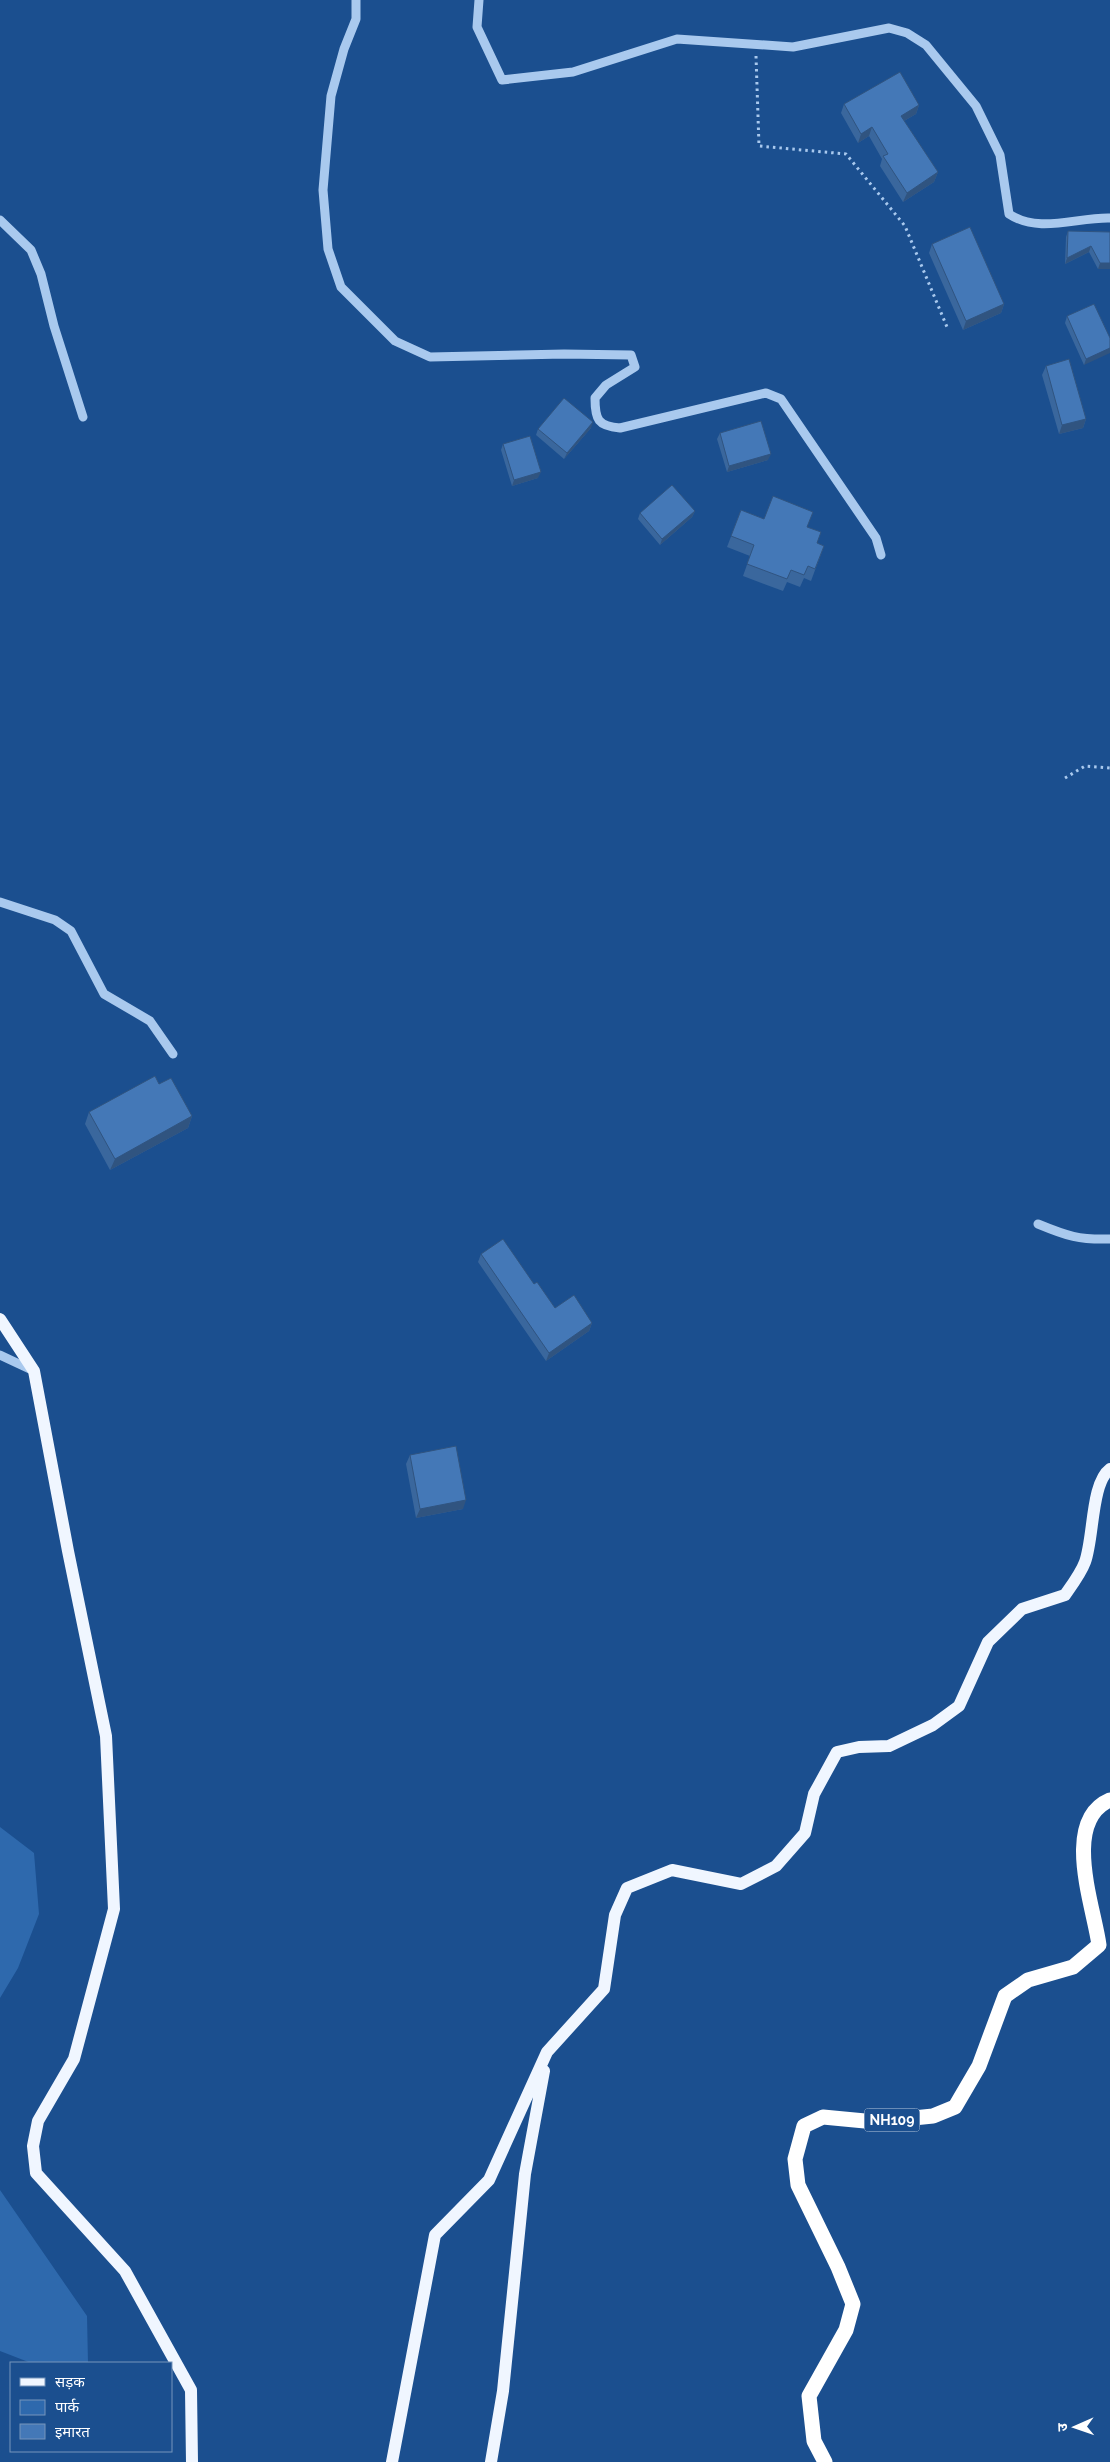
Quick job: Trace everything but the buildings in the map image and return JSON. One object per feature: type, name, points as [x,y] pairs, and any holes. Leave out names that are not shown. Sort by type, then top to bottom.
[{"type":"highway","name":"NH109","points":[[825,2462],[814,2441],[809,2396],[846,2330],[852,2304],[838,2267],[798,2185],[795,2159],[804,2126],[823,2117],[865,2121],[914,2118],[933,2116],[955,2107],[979,2066],[1005,1996],[1028,1980],[1073,1967],[1099,1945],[1096,1923],[1087,1890],[1084,1868],[1084,1838],[1093,1812],[1110,1800]]},
{"type":"main road","points":[[0,1319],[34,1371],[106,1736],[114,1909],[74,2059],[38,2121],[33,2146],[36,2173],[125,2271],[191,2390],[192,2462]]},
{"type":"main road","points":[[392,2462],[435,2235],[489,2180],[548,2051],[604,1989],[615,1915],[627,1888],[672,1870],[741,1884],[776,1866],[805,1833],[814,1794],[837,1752],[859,1747],[889,1746],[934,1725],[959,1706],[988,1642],[1008,1622],[1022,1609],[1065,1595],[1085,1563],[1103,1474],[1110,1469]]},
{"type":"main road","points":[[491,2462],[503,2391],[525,2174],[548,2051]]},
{"type":"street","points":[[356,0],[356,18],[344,49],[331,96],[323,190],[328,249],[341,287],[395,341],[430,357],[564,354],[631,355],[635,367],[606,384],[595,398],[595,410],[599,422],[604,426],[620,428],[766,393],[781,399],[876,538],[881,555]]},
{"type":"street","points":[[478,0],[477,27],[502,80],[573,72],[677,39],[793,46],[889,28],[907,33],[926,45],[976,106],[1000,155],[1009,214],[1021,222],[1039,224],[1110,218]]},
{"type":"street","points":[[0,220],[31,250],[41,274],[54,326],[83,417]]},
{"type":"street","points":[[0,902],[55,920],[71,931],[104,994],[150,1021],[173,1054]]},
{"type":"street","points":[[1038,1224],[1084,1240],[1110,1239]]},
{"type":"street","points":[[0,1355],[34,1371]]},
{"type":"path","points":[[756,44],[760,146],[846,154],[905,226],[947,327]]},
{"type":"path","points":[[1065,778],[1085,766],[1110,768]]},
{"type":"green space","points":[[0,1827],[34,1853],[39,1914],[18,1968],[0,1998]]},
{"type":"green space","points":[[0,2190],[87,2316],[88,2362],[28,2362],[0,2351]]}]
